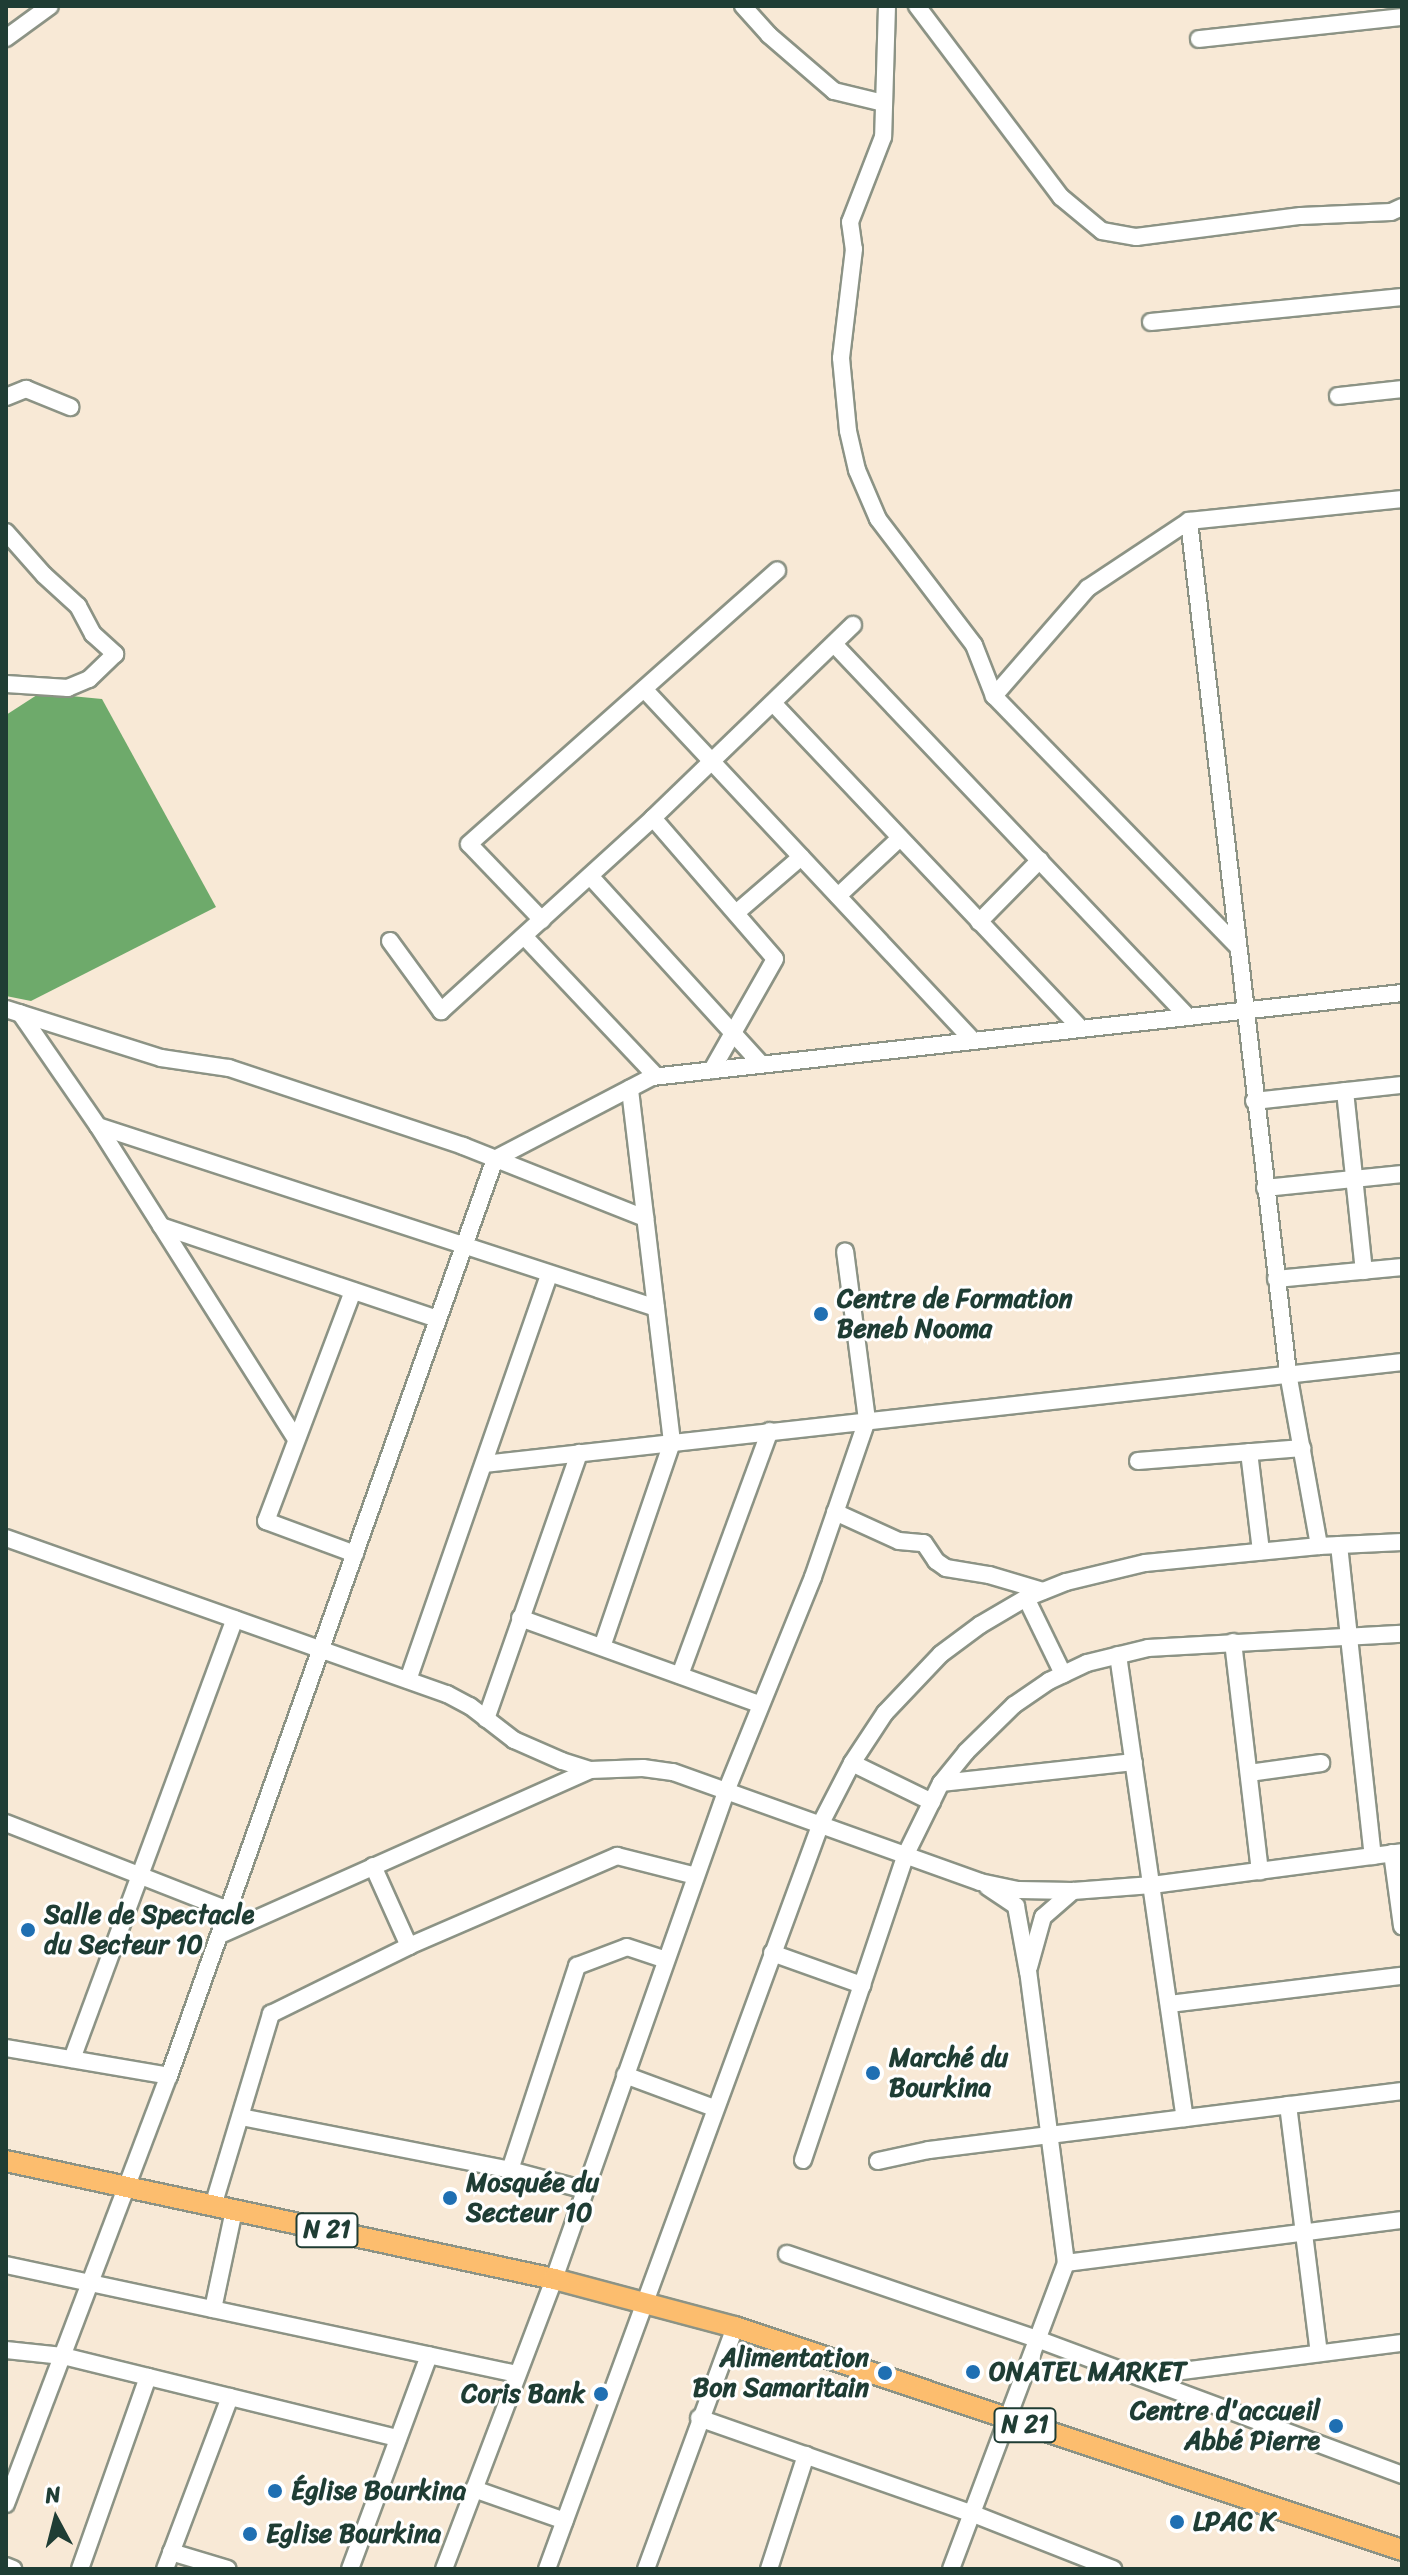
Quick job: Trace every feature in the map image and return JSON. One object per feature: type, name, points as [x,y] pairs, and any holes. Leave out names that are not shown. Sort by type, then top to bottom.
[{"type":"main road","name":"N 21","points":[[6,2161],[554,2279],[735,2327],[1402,2550]]},
{"type":"street","points":[[6,38],[50,6]]},
{"type":"street","points":[[743,6],[769,35],[834,91],[884,103]]},
{"type":"street","points":[[887,6],[883,137],[850,222],[854,249],[841,358],[848,431],[857,470],[878,519],[974,645],[994,696],[1237,946]]},
{"type":"street","points":[[917,6],[1061,197],[1102,231],[1136,237],[1301,216],[1391,212],[1402,207]]},
{"type":"street","points":[[1199,39],[1360,14],[1402,17]]},
{"type":"street","points":[[1151,322],[1402,297]]},
{"type":"street","points":[[6,397],[26,389],[70,407]]},
{"type":"street","points":[[1338,396],[1402,389]]},
{"type":"street","points":[[994,696],[1088,588],[1189,521],[1402,499]]},
{"type":"street","points":[[1189,521],[1276,1279],[1288,1373],[1319,1546]]},
{"type":"street","points":[[6,532],[44,575],[78,606],[93,634],[115,654],[89,679],[68,688],[6,684]]},
{"type":"street","points":[[542,920],[469,844],[777,571]]},
{"type":"street","points":[[390,941],[441,1011],[653,818],[853,625]]},
{"type":"street","points":[[834,644],[1187,1016]]},
{"type":"street","points":[[644,689],[973,1040]]},
{"type":"street","points":[[773,703],[1080,1028]]},
{"type":"street","points":[[653,818],[775,959],[735,1035],[712,1070]]},
{"type":"street","points":[[838,896],[900,838]]},
{"type":"street","points":[[736,913],[801,857]]},
{"type":"street","points":[[979,922],[1040,860]]},
{"type":"street","points":[[590,876],[761,1064]]},
{"type":"street","points":[[524,936],[656,1076]]},
{"type":"street","points":[[6,2504],[93,2284],[125,2186],[169,2076],[495,1159],[656,1076],[1402,993]]},
{"type":"street","points":[[13,1011],[98,1126],[296,1439]]},
{"type":"street","points":[[13,1011],[161,1058],[229,1068],[495,1159],[645,1218]]},
{"type":"street","points":[[1254,1101],[1402,1085]]},
{"type":"street","points":[[602,1647],[672,1442],[630,1088]]},
{"type":"street","points":[[1345,1091],[1364,1271]]},
{"type":"street","points":[[98,1126],[656,1308]]},
{"type":"street","points":[[1265,1188],[1402,1174]]},
{"type":"street","points":[[161,1226],[438,1319]]},
{"type":"street","points":[[444,2569],[554,2279],[727,1789],[813,1577],[867,1420],[845,1251]]},
{"type":"street","points":[[1276,1279],[1402,1267]]},
{"type":"street","points":[[408,1680],[549,1275]]},
{"type":"street","points":[[353,1291],[266,1521],[355,1554]]},
{"type":"street","points":[[484,1464],[1402,1362]]},
{"type":"street","points":[[680,1675],[770,1431]]},
{"type":"street","points":[[1138,1461],[1302,1448]]},
{"type":"street","points":[[1249,1452],[1261,1551]]},
{"type":"street","points":[[486,1719],[579,1453]]},
{"type":"street","points":[[835,1512],[899,1541],[924,1543],[936,1561],[946,1568],[989,1575],[1043,1591]]},
{"type":"street","points":[[6,1538],[447,1694],[514,1740],[590,1770]]},
{"type":"street","points":[[547,2569],[821,1823],[852,1763],[885,1713],[941,1654],[980,1625],[1043,1591],[1105,1571],[1145,1563],[1319,1546],[1402,1542]]},
{"type":"street","points":[[1339,1545],[1373,1856]]},
{"type":"street","points":[[1026,1598],[1063,1674]]},
{"type":"street","points":[[520,1618],[759,1704]]},
{"type":"street","points":[[72,2059],[235,1619]]},
{"type":"street","points":[[803,2160],[906,1854],[941,1783],[998,1719],[1063,1674],[1118,1655],[1176,1645],[1402,1634]]},
{"type":"street","points":[[1233,1642],[1260,1871]]},
{"type":"street","points":[[1118,1655],[1185,2118]]},
{"type":"street","points":[[941,1783],[1134,1762]]},
{"type":"street","points":[[852,1763],[932,1802]]},
{"type":"street","points":[[1249,1773],[1321,1763]]},
{"type":"street","points":[[220,1935],[590,1770],[643,1768],[673,1772],[727,1789],[980,1882],[1019,1890],[1073,1891],[1152,1885],[1397,1852],[1402,1926]]},
{"type":"street","points":[[6,1823],[228,1910]]},
{"type":"street","points":[[213,2309],[224,2208],[241,2117],[271,2014],[409,1946],[617,1856],[696,1876]]},
{"type":"street","points":[[373,1866],[409,1946]]},
{"type":"street","points":[[951,2569],[1066,2263],[1028,1972],[1016,1906],[980,1882]]},
{"type":"street","points":[[1028,1972],[1043,1917],[1073,1891]]},
{"type":"street","points":[[510,2170],[577,1966],[627,1947],[666,1960]]},
{"type":"street","points":[[772,1953],[862,1985]]},
{"type":"street","points":[[1169,2004],[1402,1976]]},
{"type":"street","points":[[6,2048],[169,2076]]},
{"type":"street","points":[[625,2075],[714,2108]]},
{"type":"street","points":[[878,2161],[929,2150],[1402,2091]]},
{"type":"street","points":[[1288,2105],[1319,2353]]},
{"type":"street","points":[[241,2117],[510,2170],[585,2190]]},
{"type":"street","points":[[1066,2263],[1402,2220]]},
{"type":"street","points":[[787,2254],[1037,2339],[1402,2475]]},
{"type":"street","points":[[6,2265],[517,2374]]},
{"type":"street","points":[[646,2569],[735,2327]]},
{"type":"street","points":[[1137,2376],[1402,2343]]},
{"type":"street","points":[[6,2350],[63,2356],[398,2438]]},
{"type":"street","points":[[350,2569],[429,2355]]},
{"type":"street","points":[[80,2569],[148,2377]]},
{"type":"street","points":[[165,2569],[230,2397]]},
{"type":"street","points":[[699,2418],[971,2513],[1092,2565],[1113,2569]]},
{"type":"street","points":[[772,2568],[806,2455]]},
{"type":"street","points":[[474,2489],[565,2521]]},
{"type":"street","points":[[171,2552],[228,2569]]},
{"type":"street","points":[[6,2566],[13,2569]]},
{"type":"green space","points":[[40,693],[102,699],[216,907],[31,1001],[6,996],[6,715]]},
{"type":"place","name":"Centre de Formation Beneb Nooma","points":[[821,1314]]},
{"type":"place","name":"Salle de Spectacle du Secteur 10","points":[[28,1930]]},
{"type":"place","name":"Marché du Bourkina","points":[[873,2073]]},
{"type":"place","name":"Mosquée du Secteur 10","points":[[450,2198]]},
{"type":"place","name":"ONATEL MARKET","points":[[973,2372]]},
{"type":"place","name":"Alimentation Bon Samaritain","points":[[885,2373]]},
{"type":"place","name":"Coris Bank","points":[[601,2394]]},
{"type":"place","name":"Centre d'accueil Abbé Pierre","points":[[1336,2426]]},
{"type":"place","name":"Église Bourkina","points":[[275,2491]]},
{"type":"place","name":"LPAC K","points":[[1177,2522]]},
{"type":"place","name":"Eglise Bourkina","points":[[250,2534]]}]
